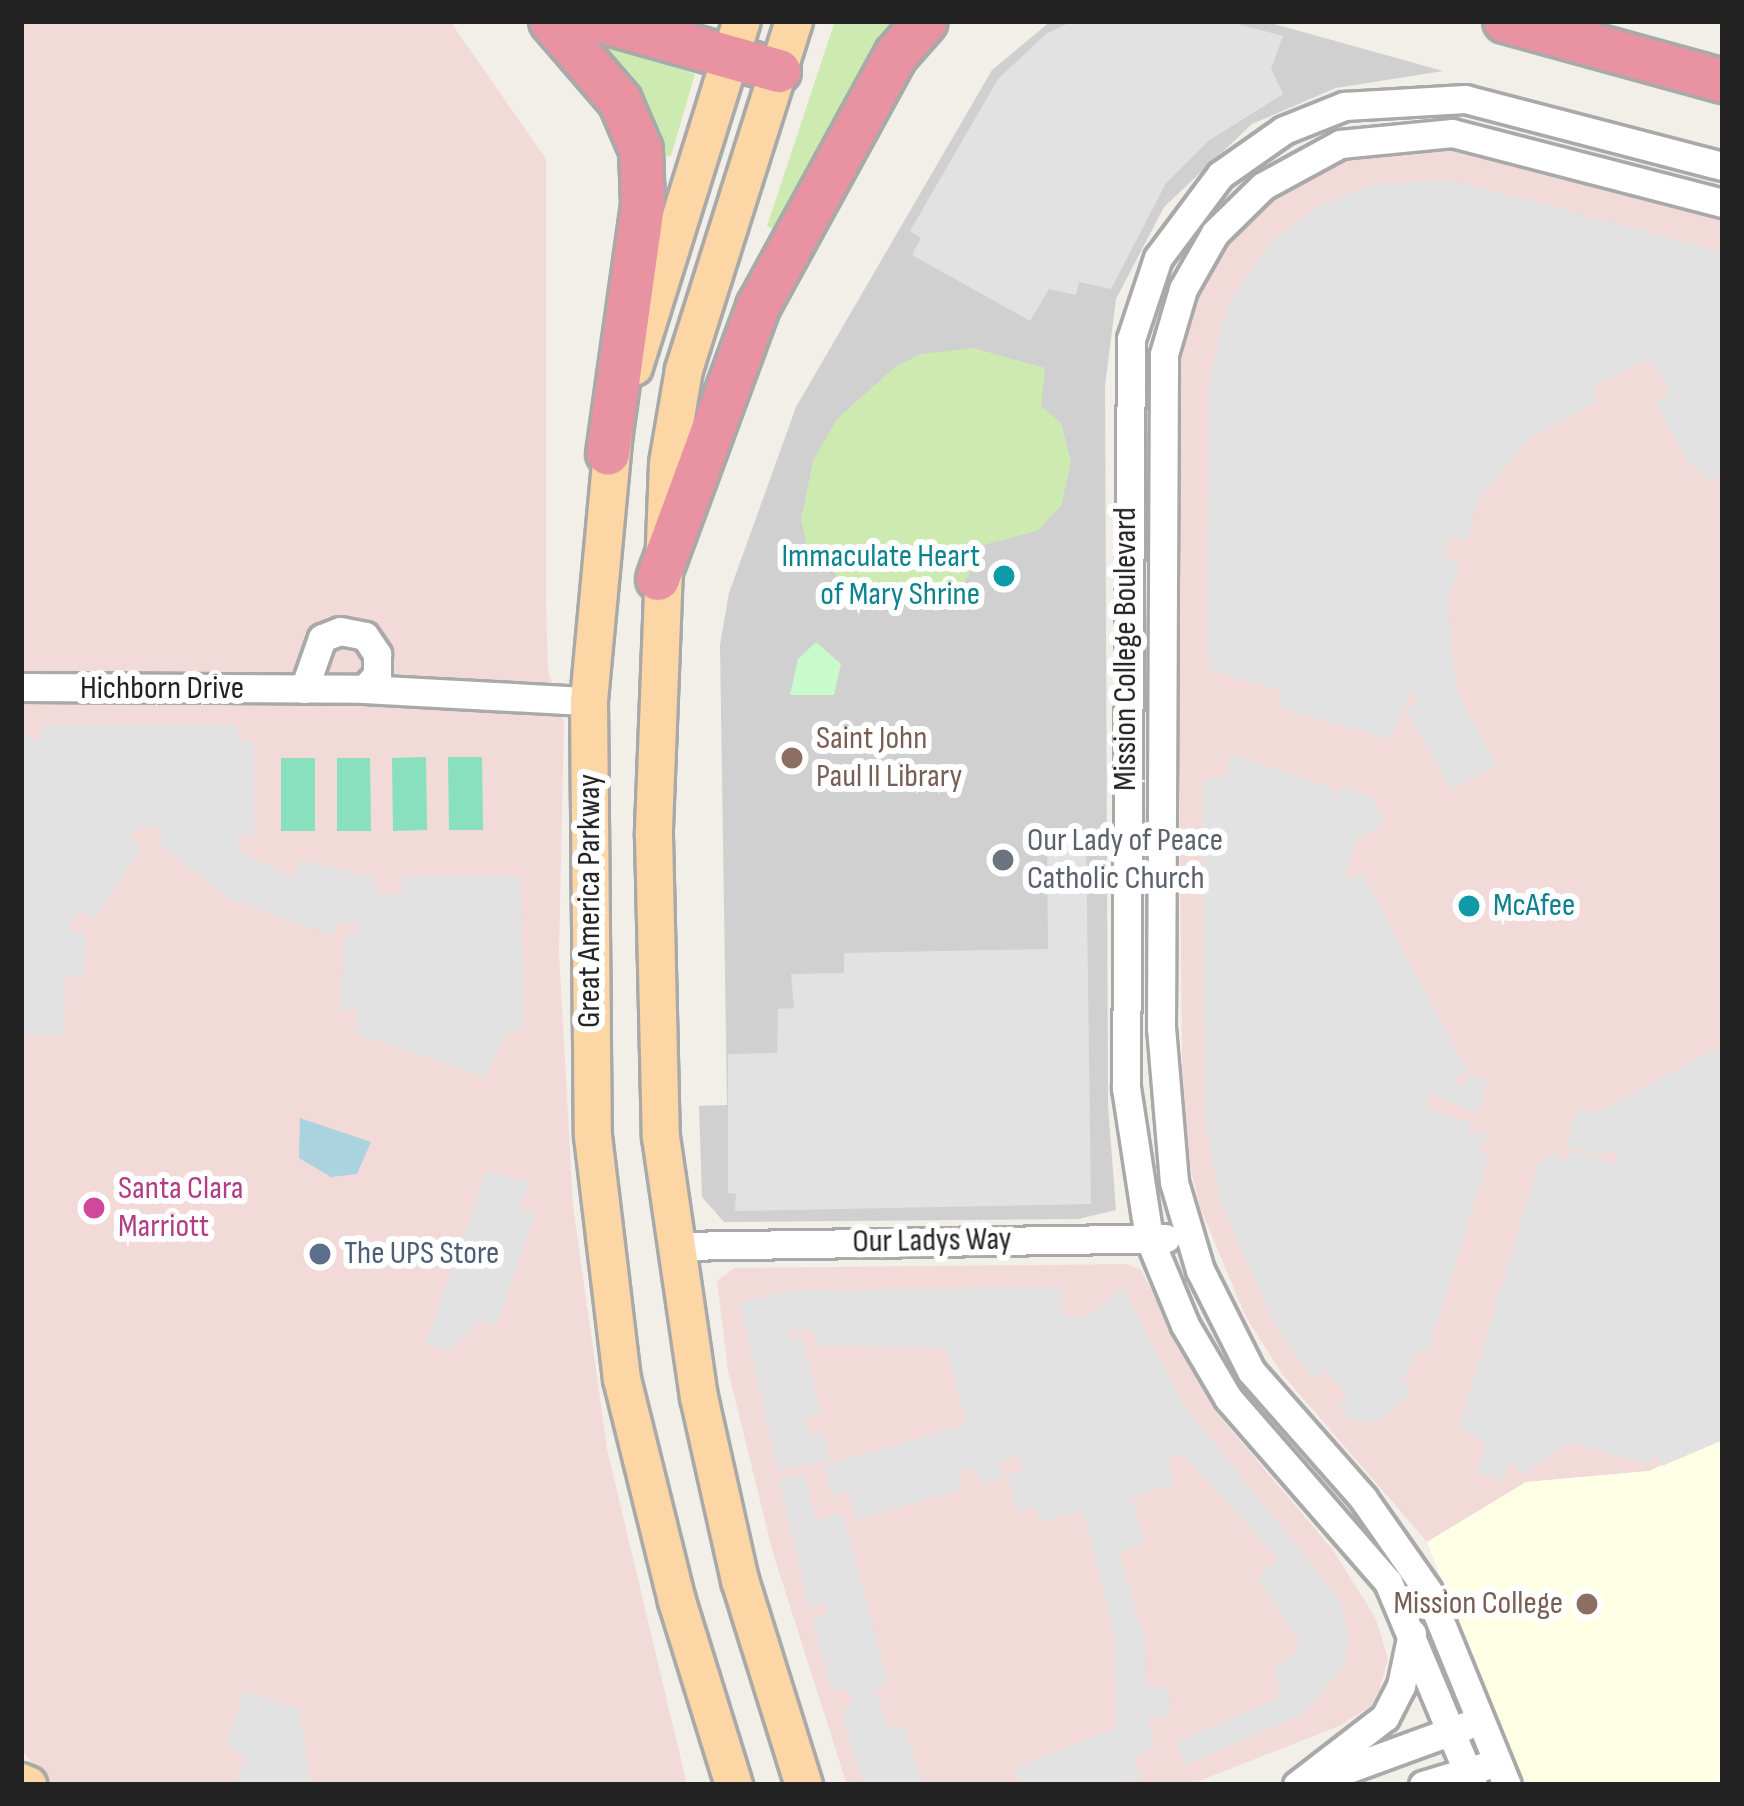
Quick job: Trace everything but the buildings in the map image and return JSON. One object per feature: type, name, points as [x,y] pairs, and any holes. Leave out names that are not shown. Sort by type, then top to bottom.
[{"type":"highway","points":[[551,21],[620,101],[640,150],[643,205],[608,454]]},
{"type":"highway","points":[[601,21],[735,40],[778,71]]},
{"type":"highway","points":[[658,578],[758,308],[896,55],[926,21]]},
{"type":"highway","points":[[1505,21],[1723,81]]},
{"type":"main road","name":"Great America Parkway","points":[[794,21],[684,370],[658,578],[662,1137],[699,1397],[740,1580],[804,1785]]},
{"type":"main road","name":"Great America Parkway","points":[[734,1785],[676,1601],[622,1379],[593,1136],[589,701],[608,454],[735,40]]},
{"type":"street","name":"Mission College Boulevard","points":[[1470,1778],[1412,1633],[1367,1555],[1228,1398],[1185,1325],[1149,1238],[1126,1088],[1126,375],[1159,258],[1185,216],[1247,153],[1306,120],[1374,100],[1465,99],[1723,166]]},
{"type":"street","name":"Mission College Boulevard","points":[[1423,1785],[1502,1774],[1428,1591],[1364,1498],[1264,1389],[1188,1238],[1162,1091],[1161,427],[1168,333],[1195,262],[1235,210],[1280,174],[1340,144],[1400,132],[1467,136],[1723,203]]},
{"type":"street","points":[[304,688],[322,638],[340,632],[365,636],[376,654],[376,675],[364,689]]},
{"type":"street","name":"Hichborn Drive","points":[[21,687],[364,689],[589,701]]},
{"type":"street","name":"Our Ladys Way","points":[[676,1246],[1188,1238]]},
{"type":"street","points":[[1301,1785],[1385,1717],[1401,1687],[1412,1633]]},
{"type":"street","points":[[1301,1785],[1480,1721]]},
{"type":"shaded area","name":"Santa Clara Marriott","points":[[21,21],[450,21],[546,159],[546,602],[548,670],[564,723],[559,953],[573,1205],[607,1449],[687,1785],[50,1785],[21,1749]]},
{"type":"shaded area","points":[[1051,21],[1264,21],[1443,71],[1336,88],[1252,124],[1164,207],[1116,299],[1105,386],[1108,1106],[1116,1210],[1078,1219],[724,1222],[702,1197],[699,1106],[727,1105],[720,645],[729,593],[796,407],[992,70]]},
{"type":"shaded area","points":[[1073,21],[1226,21],[1283,36],[1271,69],[1283,94],[1208,141],[1166,183],[1111,289],[1079,282],[1076,295],[1049,289],[1030,321],[912,255],[921,238],[910,231],[998,79],[1046,34]]},
{"type":"shaded area","points":[[1437,145],[1723,217],[1723,1436],[1649,1471],[1526,1482],[1427,1542],[1282,1374],[1245,1315],[1200,1207],[1183,1137],[1175,390],[1196,295],[1226,243],[1262,204],[1347,157]]},
{"type":"shaded area","points":[[1451,180],[1723,252],[1723,470],[1710,482],[1687,461],[1655,402],[1671,392],[1649,358],[1593,386],[1599,401],[1529,439],[1478,500],[1467,541],[1450,537],[1444,556],[1460,562],[1448,603],[1456,689],[1497,765],[1451,790],[1406,710],[1418,703],[1412,690],[1390,739],[1278,707],[1282,692],[1208,669],[1209,381],[1228,303],[1272,241],[1324,203],[1375,184]]},
{"type":"shaded area","points":[[43,725],[237,725],[238,741],[254,742],[255,834],[239,836],[238,852],[295,877],[299,860],[374,877],[376,894],[400,894],[404,876],[521,877],[523,1030],[507,1032],[484,1077],[355,1033],[358,1011],[341,1010],[344,935],[355,934],[356,923],[340,921],[333,936],[228,898],[157,842],[164,830],[143,826],[130,834],[141,848],[94,919],[84,911],[70,920],[69,932],[85,933],[85,975],[65,975],[64,1034],[21,1034],[21,735],[39,742]]},
{"type":"shaded area","points":[[1231,754],[1336,790],[1335,804],[1342,787],[1372,797],[1384,823],[1356,840],[1345,877],[1363,875],[1467,1070],[1454,1081],[1463,1088],[1469,1074],[1488,1081],[1478,1114],[1429,1093],[1426,1108],[1471,1123],[1469,1135],[1482,1130],[1488,1142],[1476,1151],[1489,1157],[1428,1352],[1416,1351],[1404,1380],[1412,1392],[1378,1422],[1352,1420],[1337,1407],[1348,1396],[1325,1371],[1314,1380],[1275,1325],[1221,1203],[1204,1116],[1203,779],[1225,778]]},
{"type":"shaded area","points":[[1047,834],[1086,834],[1091,1204],[735,1211],[736,1194],[728,1193],[728,1054],[777,1053],[778,1009],[794,1008],[791,974],[844,973],[844,953],[1048,949]]},
{"type":"shaded area","points":[[1723,1045],[1723,1440],[1662,1466],[1656,1453],[1648,1465],[1571,1442],[1523,1474],[1511,1463],[1504,1481],[1476,1472],[1486,1444],[1459,1427],[1539,1162],[1558,1152],[1565,1165],[1570,1151],[1616,1164],[1617,1149],[1599,1156],[1566,1146],[1577,1108],[1595,1114]]},
{"type":"shaded area","points":[[487,1170],[530,1183],[520,1208],[535,1214],[496,1325],[481,1320],[449,1351],[426,1343]]},
{"type":"shaded area","points":[[1127,1264],[1141,1270],[1215,1411],[1333,1550],[1376,1619],[1388,1659],[1379,1691],[1370,1707],[1339,1726],[1189,1785],[847,1785],[773,1553],[728,1371],[717,1281],[734,1268]]},
{"type":"shaded area","points":[[1123,1287],[1184,1405],[1339,1598],[1349,1636],[1344,1665],[1306,1712],[1186,1765],[1176,1742],[1281,1697],[1274,1669],[1294,1655],[1299,1639],[1258,1579],[1279,1559],[1181,1453],[1168,1461],[1174,1483],[1132,1498],[1145,1543],[1119,1552],[1145,1644],[1146,1686],[1169,1689],[1170,1716],[1147,1718],[1155,1749],[1133,1757],[1142,1780],[1021,1785],[1014,1768],[1116,1728],[1115,1637],[1083,1511],[1039,1522],[1034,1507],[1017,1512],[1007,1475],[1023,1470],[1019,1455],[999,1462],[1003,1478],[982,1484],[976,1467],[959,1472],[962,1489],[857,1520],[848,1491],[832,1496],[824,1466],[967,1424],[945,1347],[816,1346],[815,1330],[788,1330],[788,1339],[802,1336],[821,1414],[805,1418],[808,1433],[823,1432],[831,1460],[778,1471],[740,1303],[790,1290],[1062,1288],[1063,1316],[1089,1316]]},
{"type":"shaded area","name":"Mission College","points":[[1723,1436],[1723,1785],[1522,1785],[1427,1542],[1526,1482],[1649,1471]]},
{"type":"shaded area","points":[[804,1474],[816,1521],[842,1513],[888,1681],[876,1691],[889,1728],[905,1726],[923,1785],[864,1785],[841,1711],[853,1705],[848,1688],[832,1691],[812,1619],[828,1614],[825,1603],[809,1607],[779,1480]]},
{"type":"shaded area","points":[[245,1691],[299,1709],[311,1785],[235,1785],[245,1758],[226,1743]]},
{"type":"green space","points":[[835,21],[902,21],[778,231],[767,226]]},
{"type":"green space","points":[[611,46],[695,74],[671,156],[654,156],[601,48]]},
{"type":"green space","points":[[973,348],[1045,368],[1041,406],[1061,423],[1071,462],[1061,506],[1037,531],[983,545],[962,588],[934,608],[862,600],[807,546],[801,520],[813,461],[837,419],[895,367],[921,354]]},
{"type":"green space","points":[[816,642],[841,664],[834,695],[790,695],[798,659]]},
{"type":"green space","points":[[426,757],[427,830],[393,831],[392,758]]},
{"type":"green space","points":[[448,757],[482,757],[483,830],[449,830]]},
{"type":"green space","points":[[281,758],[315,758],[315,831],[281,831]]},
{"type":"green space","points":[[337,758],[370,758],[371,831],[337,831]]},
{"type":"water","points":[[300,1118],[371,1142],[357,1174],[331,1177],[299,1158]]},
{"type":"place","name":"Immaculate Heart of Mary Shrine","points":[[1004,576]]},
{"type":"place","name":"Saint John Paul II Library","points":[[792,758]]},
{"type":"place","name":"Our Lady of Peace Catholic Church","points":[[1003,860]]},
{"type":"place","name":"McAfee","points":[[1469,906]]},
{"type":"place","name":"Santa Clara Marriott","points":[[94,1208]]},
{"type":"place","name":"The UPS Store","points":[[320,1254]]},
{"type":"place","name":"Mission College","points":[[1587,1604]]}]
